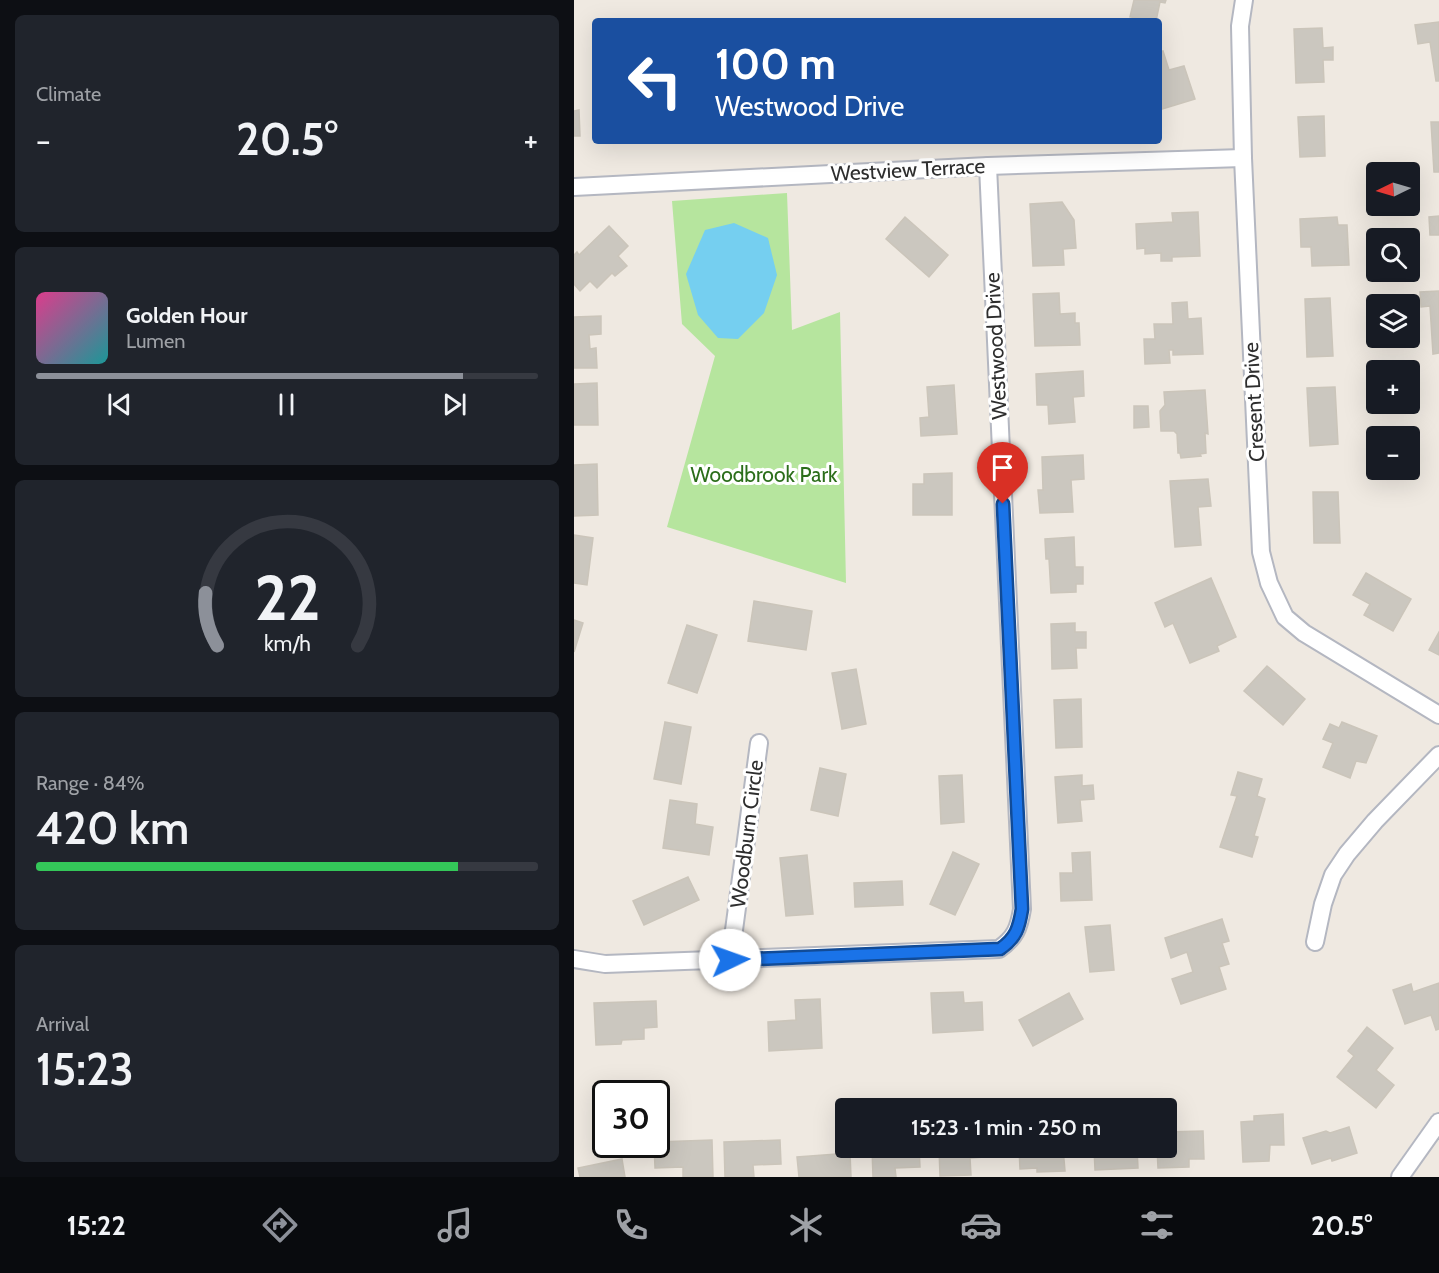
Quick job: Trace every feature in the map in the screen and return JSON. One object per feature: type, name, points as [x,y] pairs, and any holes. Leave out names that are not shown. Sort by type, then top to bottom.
[{"type":"street","name":"Cresent Drive","points":[[1244,0],[1240,26],[1243,158],[1261,552],[1269,583],[1285,617],[1304,633],[1438,715]]},
{"type":"street","name":"Westview Terrace","points":[[574,187],[988,166],[1243,158]]},
{"type":"street","name":"Westwood Drive","points":[[730,960],[1000,949],[1011,941],[1020,927],[1022,909],[988,166]]},
{"type":"street","name":"Woodburn Circle","points":[[730,960],[758,743]]},
{"type":"street","points":[[1315,942],[1323,904],[1333,875],[1347,854],[1375,821],[1438,754]]},
{"type":"street","points":[[574,959],[605,964],[730,960]]},
{"type":"street","points":[[1400,1177],[1438,1122]]},
{"type":"green space","name":"Woodbrook Park","points":[[787,193],[792,330],[840,312],[846,583],[667,527],[715,356],[682,324],[672,201]]},
{"type":"water","points":[[734,223],[768,238],[777,275],[764,313],[738,339],[718,338],[698,315],[686,274],[705,230]]},
{"type":"building","points":[[1134,0],[1166,0],[1165,3],[1160,2],[1157,18],[1130,17]]},
{"type":"building","points":[[1439,22],[1439,81],[1436,81],[1430,42],[1418,44],[1415,25]]},
{"type":"building","points":[[1322,28],[1323,48],[1333,47],[1333,60],[1323,60],[1324,82],[1296,83],[1294,29]]},
{"type":"building","points":[[1162,51],[1169,70],[1184,66],[1195,99],[1162,109]]},
{"type":"building","points":[[579,110],[580,136],[574,136],[574,111]]},
{"type":"building","points":[[1324,116],[1325,156],[1300,157],[1298,117]]},
{"type":"building","points":[[1431,122],[1439,122],[1439,172],[1434,172]]},
{"type":"building","points":[[1062,202],[1074,220],[1076,248],[1063,249],[1064,265],[1033,266],[1030,204]]},
{"type":"building","points":[[1198,212],[1200,256],[1172,257],[1172,261],[1161,261],[1161,253],[1145,254],[1145,248],[1137,249],[1136,224],[1173,222],[1172,213]]},
{"type":"building","points":[[1439,216],[1439,235],[1430,235],[1429,217]]},
{"type":"building","points":[[905,217],[948,255],[929,277],[886,239]]},
{"type":"building","points":[[1337,217],[1338,225],[1347,225],[1349,265],[1312,266],[1311,247],[1301,247],[1300,219]]},
{"type":"building","points":[[609,226],[628,246],[618,256],[627,266],[615,276],[612,273],[597,288],[590,281],[580,291],[574,284],[574,255],[577,252],[579,255]]},
{"type":"building","points":[[1439,291],[1439,353],[1433,354],[1430,306],[1421,307],[1420,292]]},
{"type":"building","points":[[1059,293],[1060,314],[1075,313],[1075,323],[1079,323],[1080,345],[1035,346],[1033,294]]},
{"type":"building","points":[[1330,298],[1333,356],[1307,357],[1305,299]]},
{"type":"building","points":[[1187,302],[1188,319],[1201,318],[1203,354],[1173,355],[1173,350],[1169,350],[1170,363],[1145,364],[1144,339],[1155,339],[1154,324],[1173,324],[1172,303]]},
{"type":"building","points":[[601,316],[601,334],[589,335],[590,349],[596,348],[597,368],[574,368],[574,317]]},
{"type":"building","points":[[1083,371],[1084,396],[1073,397],[1075,422],[1049,424],[1048,405],[1037,405],[1036,374]]},
{"type":"building","points":[[597,383],[598,425],[574,425],[574,384]]},
{"type":"building","points":[[954,385],[957,434],[921,436],[920,418],[929,417],[927,387]]},
{"type":"building","points":[[1335,387],[1338,444],[1310,446],[1307,388]]},
{"type":"building","points":[[1205,390],[1208,434],[1205,433],[1206,453],[1200,454],[1201,456],[1181,458],[1178,453],[1177,434],[1174,431],[1161,431],[1160,411],[1165,405],[1164,392]]},
{"type":"building","points":[[1134,406],[1148,406],[1149,427],[1134,428]]},
{"type":"building","points":[[1083,455],[1084,479],[1071,480],[1073,512],[1040,513],[1038,490],[1043,490],[1042,457]]},
{"type":"building","points":[[597,464],[598,515],[574,516],[574,465]]},
{"type":"building","points":[[952,473],[952,515],[913,515],[913,484],[924,484],[924,474]]},
{"type":"building","points":[[1208,479],[1211,506],[1198,507],[1201,545],[1175,547],[1170,481]]},
{"type":"building","points":[[1313,492],[1338,492],[1340,543],[1314,543]]},
{"type":"building","points":[[574,535],[593,538],[587,585],[574,583]]},
{"type":"building","points":[[1074,537],[1075,567],[1083,567],[1083,584],[1076,584],[1076,592],[1051,593],[1045,539]]},
{"type":"building","points":[[1366,573],[1411,599],[1393,631],[1364,615],[1370,604],[1353,595]]},
{"type":"building","points":[[1211,578],[1236,637],[1217,646],[1219,651],[1190,663],[1173,623],[1165,627],[1155,603]]},
{"type":"building","points":[[754,601],[812,611],[806,650],[748,641]]},
{"type":"building","points":[[574,620],[583,623],[574,652]]},
{"type":"building","points":[[1075,623],[1075,632],[1086,632],[1086,648],[1076,648],[1077,668],[1052,669],[1051,624]]},
{"type":"building","points":[[687,625],[717,635],[697,693],[668,683]]},
{"type":"building","points":[[1439,632],[1439,655],[1429,650]]},
{"type":"building","points":[[1267,666],[1305,699],[1283,725],[1244,691]]},
{"type":"building","points":[[856,669],[866,724],[842,729],[832,673]]},
{"type":"building","points":[[1081,699],[1082,747],[1056,748],[1054,700]]},
{"type":"building","points":[[665,722],[691,727],[681,784],[654,779]]},
{"type":"building","points":[[1342,722],[1377,736],[1366,763],[1356,761],[1350,778],[1323,767],[1333,743],[1323,739],[1330,724],[1339,728]]},
{"type":"building","points":[[820,768],[846,774],[838,816],[811,810]]},
{"type":"building","points":[[1238,772],[1262,779],[1257,796],[1265,799],[1254,836],[1258,837],[1252,857],[1220,847],[1237,796],[1231,795]]},
{"type":"building","points":[[962,775],[964,822],[941,824],[939,776]]},
{"type":"building","points":[[1082,775],[1082,786],[1093,785],[1094,799],[1080,800],[1082,821],[1058,823],[1055,777]]},
{"type":"building","points":[[670,800],[697,804],[695,824],[713,827],[709,855],[663,848]]},
{"type":"building","points":[[953,852],[979,864],[955,915],[930,904]]},
{"type":"building","points":[[1090,852],[1092,900],[1061,901],[1060,873],[1073,873],[1072,853]]},
{"type":"building","points":[[807,855],[813,914],[786,916],[780,858]]},
{"type":"building","points":[[688,877],[699,900],[644,925],[633,901]]},
{"type":"building","points":[[902,881],[903,905],[855,907],[854,883]]},
{"type":"building","points":[[1222,919],[1229,941],[1222,943],[1229,964],[1219,967],[1226,989],[1181,1004],[1172,979],[1193,972],[1187,952],[1171,958],[1165,938]]},
{"type":"building","points":[[1110,925],[1114,970],[1090,972],[1085,927]]},
{"type":"building","points":[[1439,983],[1439,1029],[1436,1030],[1431,1015],[1405,1024],[1393,990],[1411,984],[1413,992]]},
{"type":"building","points":[[963,992],[964,1003],[982,1002],[983,1030],[933,1033],[931,993]]},
{"type":"building","points":[[1069,993],[1083,1019],[1033,1046],[1019,1020]]},
{"type":"building","points":[[820,999],[822,1048],[769,1051],[768,1022],[796,1020],[795,1000]]},
{"type":"building","points":[[656,1001],[657,1027],[644,1028],[644,1039],[622,1040],[621,1044],[596,1045],[594,1003]]},
{"type":"building","points":[[1367,1027],[1393,1048],[1376,1070],[1394,1085],[1376,1108],[1337,1077],[1354,1056],[1348,1051]]},
{"type":"building","points":[[1283,1114],[1284,1145],[1270,1145],[1269,1161],[1243,1162],[1241,1122],[1254,1121],[1254,1116]]},
{"type":"building","points":[[1349,1127],[1357,1153],[1332,1161],[1331,1158],[1312,1164],[1303,1138]]},
{"type":"building","points":[[1203,1131],[1204,1159],[1189,1159],[1189,1167],[1158,1168],[1158,1158],[1177,1158],[1177,1132]]},
{"type":"building","points":[[712,1140],[713,1177],[683,1177],[683,1167],[655,1168],[655,1158],[670,1158],[670,1142]]},
{"type":"building","points":[[780,1140],[781,1164],[753,1165],[754,1177],[725,1177],[724,1142]]},
{"type":"building","points":[[835,1154],[835,1158],[850,1158],[851,1177],[799,1177],[797,1157]]},
{"type":"building","points":[[872,1158],[920,1158],[920,1167],[895,1168],[896,1177],[873,1177]]},
{"type":"building","points":[[939,1158],[970,1158],[971,1175],[940,1176]]},
{"type":"building","points":[[1019,1158],[1064,1158],[1065,1171],[1037,1172],[1037,1168],[1020,1169]]},
{"type":"building","points":[[1094,1158],[1138,1158],[1138,1168],[1095,1170]]},
{"type":"building","points":[[622,1159],[625,1177],[580,1177],[578,1168]]},
{"type":"route","points":[[730,960],[1000,949],[1011,941],[1020,927],[1022,909],[1003,504]]}]
